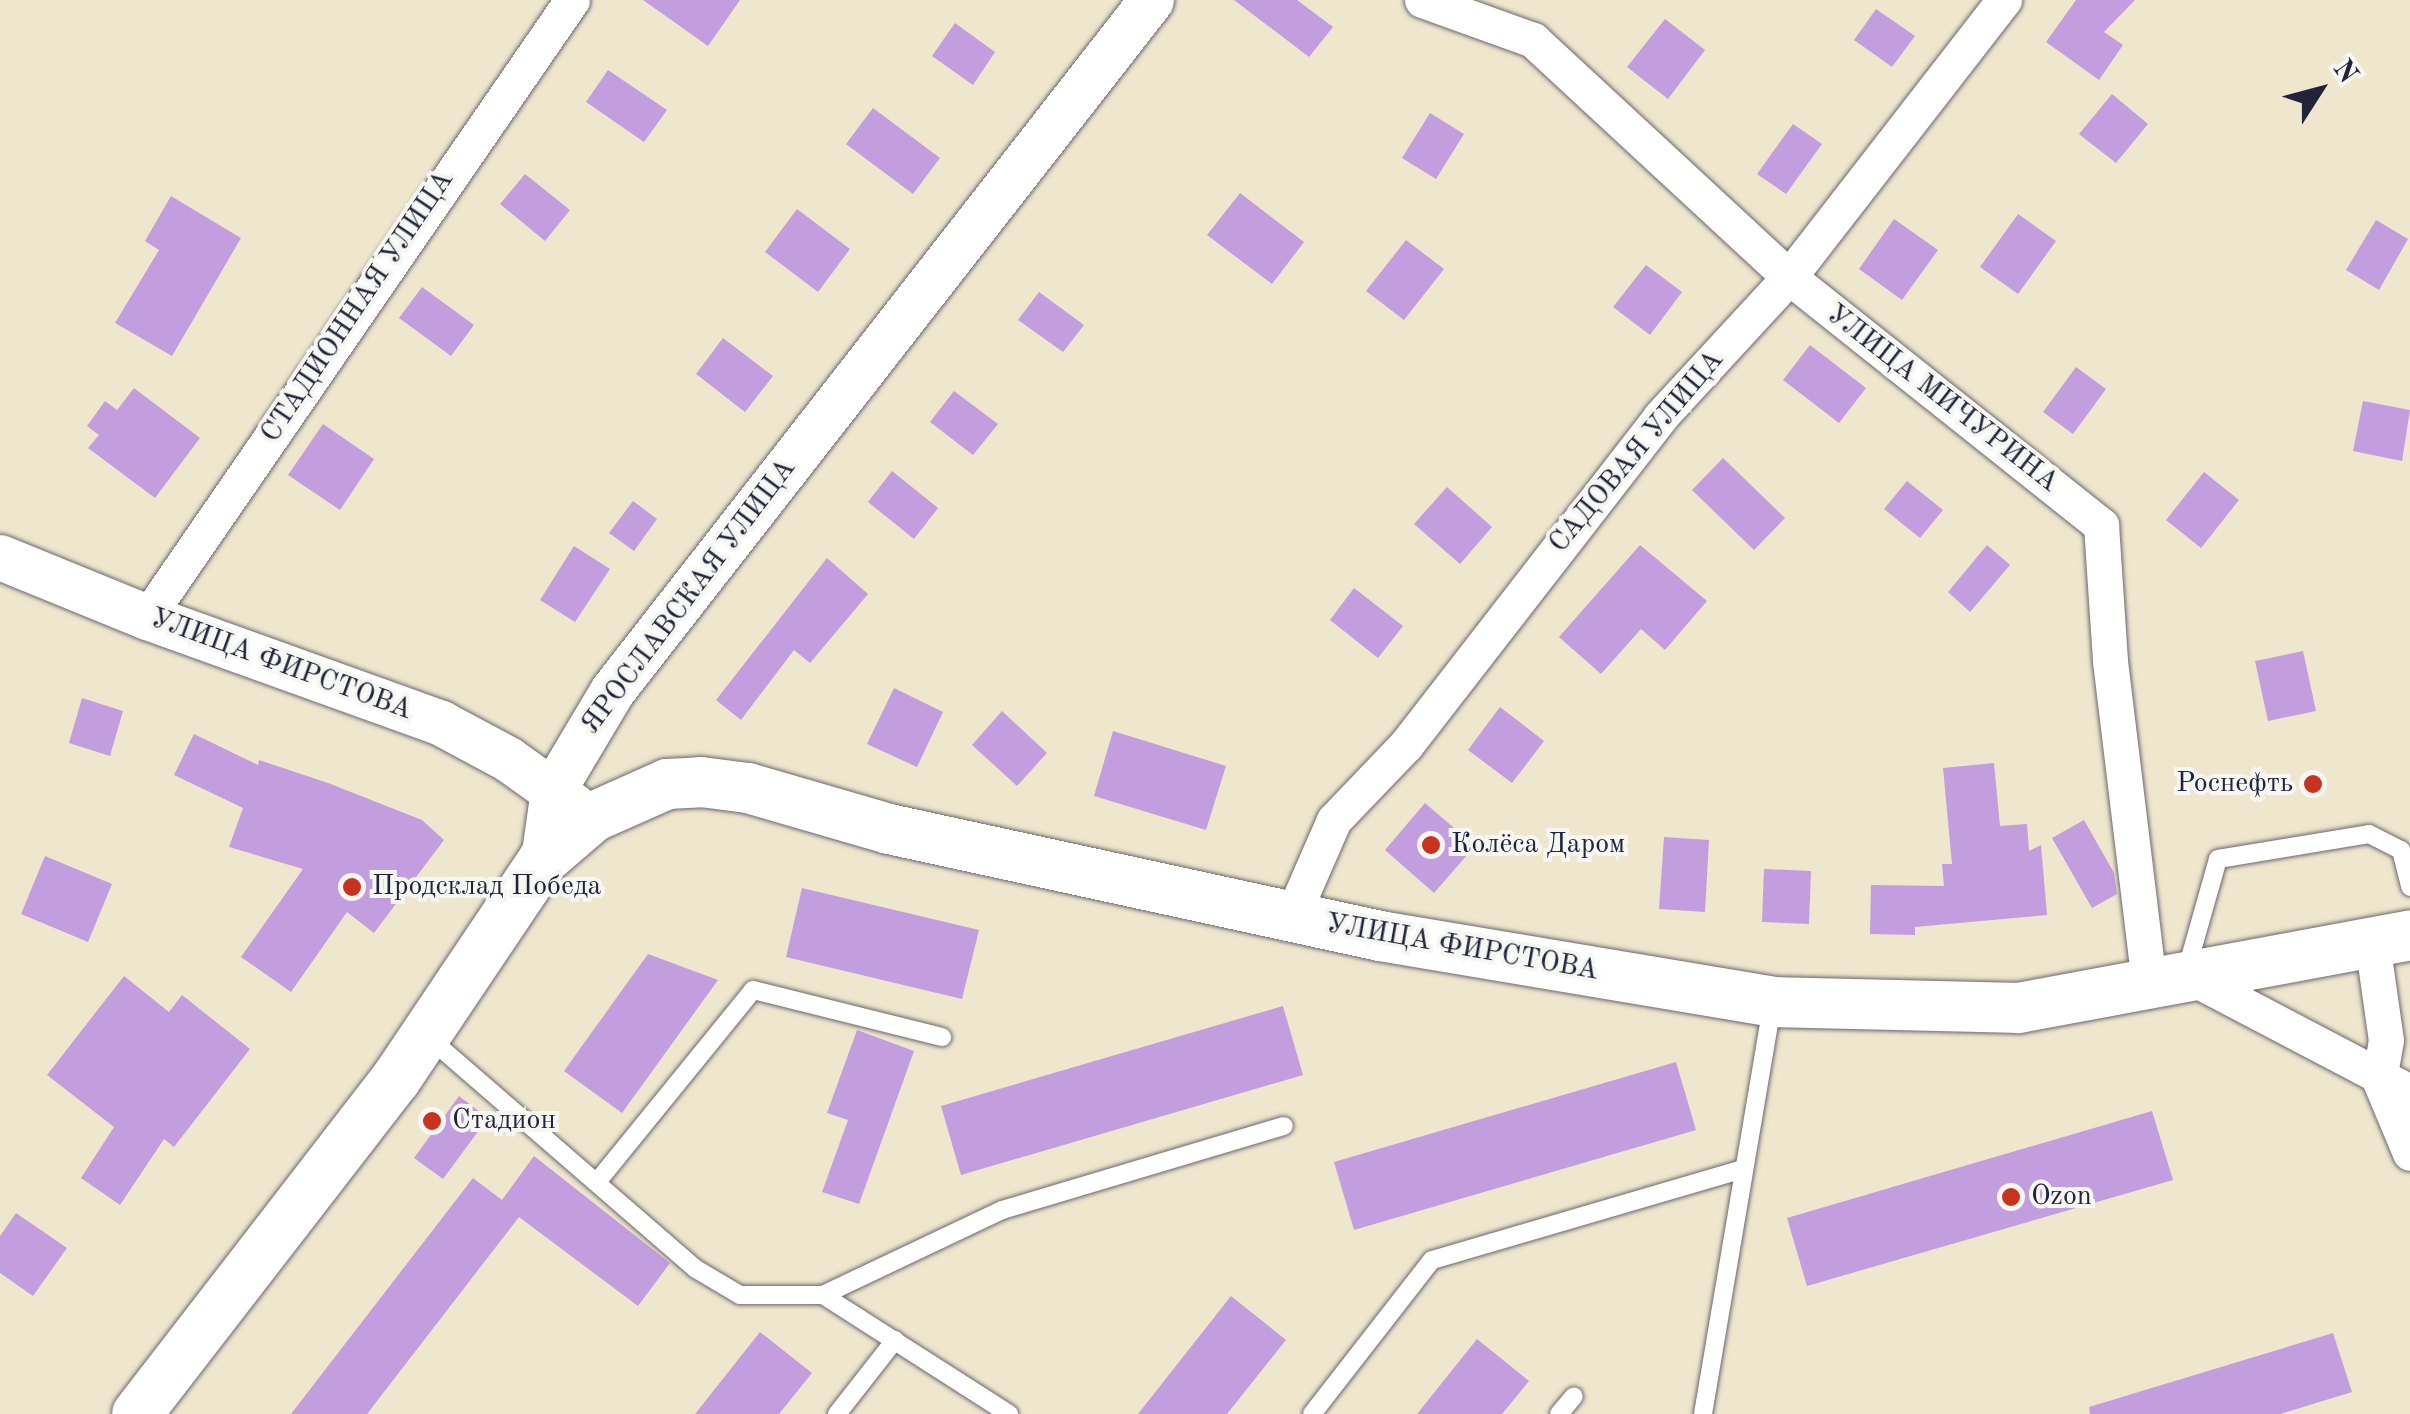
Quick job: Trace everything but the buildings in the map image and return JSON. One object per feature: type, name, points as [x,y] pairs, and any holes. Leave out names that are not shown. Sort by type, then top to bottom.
[{"type":"main road","name":"УЛИЦА ФИРСТОВА","points":[[543,860],[594,817],[667,784],[701,782],[748,788],[889,829],[1380,936],[1773,1002],[2018,1008],[2391,939]]},
{"type":"main road","name":"ЯРОСЛАВСКАЯ УЛИЦА","points":[[137,1414],[427,1036],[543,860]]},
{"type":"street","name":"СТАДИОННАЯ УЛИЦА","points":[[147,616],[572,0]]},
{"type":"street","name":"ЯРОСЛАВСКАЯ УЛИЦА","points":[[543,860],[552,790],[612,692],[1151,0]]},
{"type":"street","name":"УЛИЦА МИЧУРИНА","points":[[1422,0],[1533,40],[1789,277],[2101,525],[2110,661],[2167,978]]},
{"type":"street","name":"САДОВАЯ УЛИЦА","points":[[1292,916],[1334,820],[1406,745],[1660,417],[1789,277],[2004,0]]},
{"type":"street","name":"УЛИЦА ФИРСТОВА","points":[[0,558],[441,723],[508,758],[594,817]]},
{"type":"street","points":[[2391,939],[2386,1040],[2410,1153]]},
{"type":"street","points":[[2167,978],[2394,1085]]},
{"type":"lane","points":[[2167,978],[2218,859],[2369,834],[2401,850],[2410,887]]},
{"type":"lane","points":[[597,1182],[753,990],[942,1037]]},
{"type":"lane","points":[[1702,1414],[1773,1002]]},
{"type":"lane","points":[[427,1036],[696,1269],[740,1295],[823,1295],[1002,1210],[1284,1126]]},
{"type":"lane","points":[[1312,1414],[1432,1260],[1744,1169]]},
{"type":"lane","points":[[823,1295],[1009,1414]]},
{"type":"lane","points":[[838,1414],[896,1340]]},
{"type":"lane","points":[[1560,1414],[1574,1396]]},
{"type":"place","name":"Роснефть","points":[[2313,784]]},
{"type":"place","name":"Колёса Даром","points":[[1431,845]]},
{"type":"place","name":"Продсклад Победа","points":[[352,887]]},
{"type":"place","name":"Стадион","points":[[432,1121]]},
{"type":"place","name":"Ozon","points":[[2011,1197]]}]
